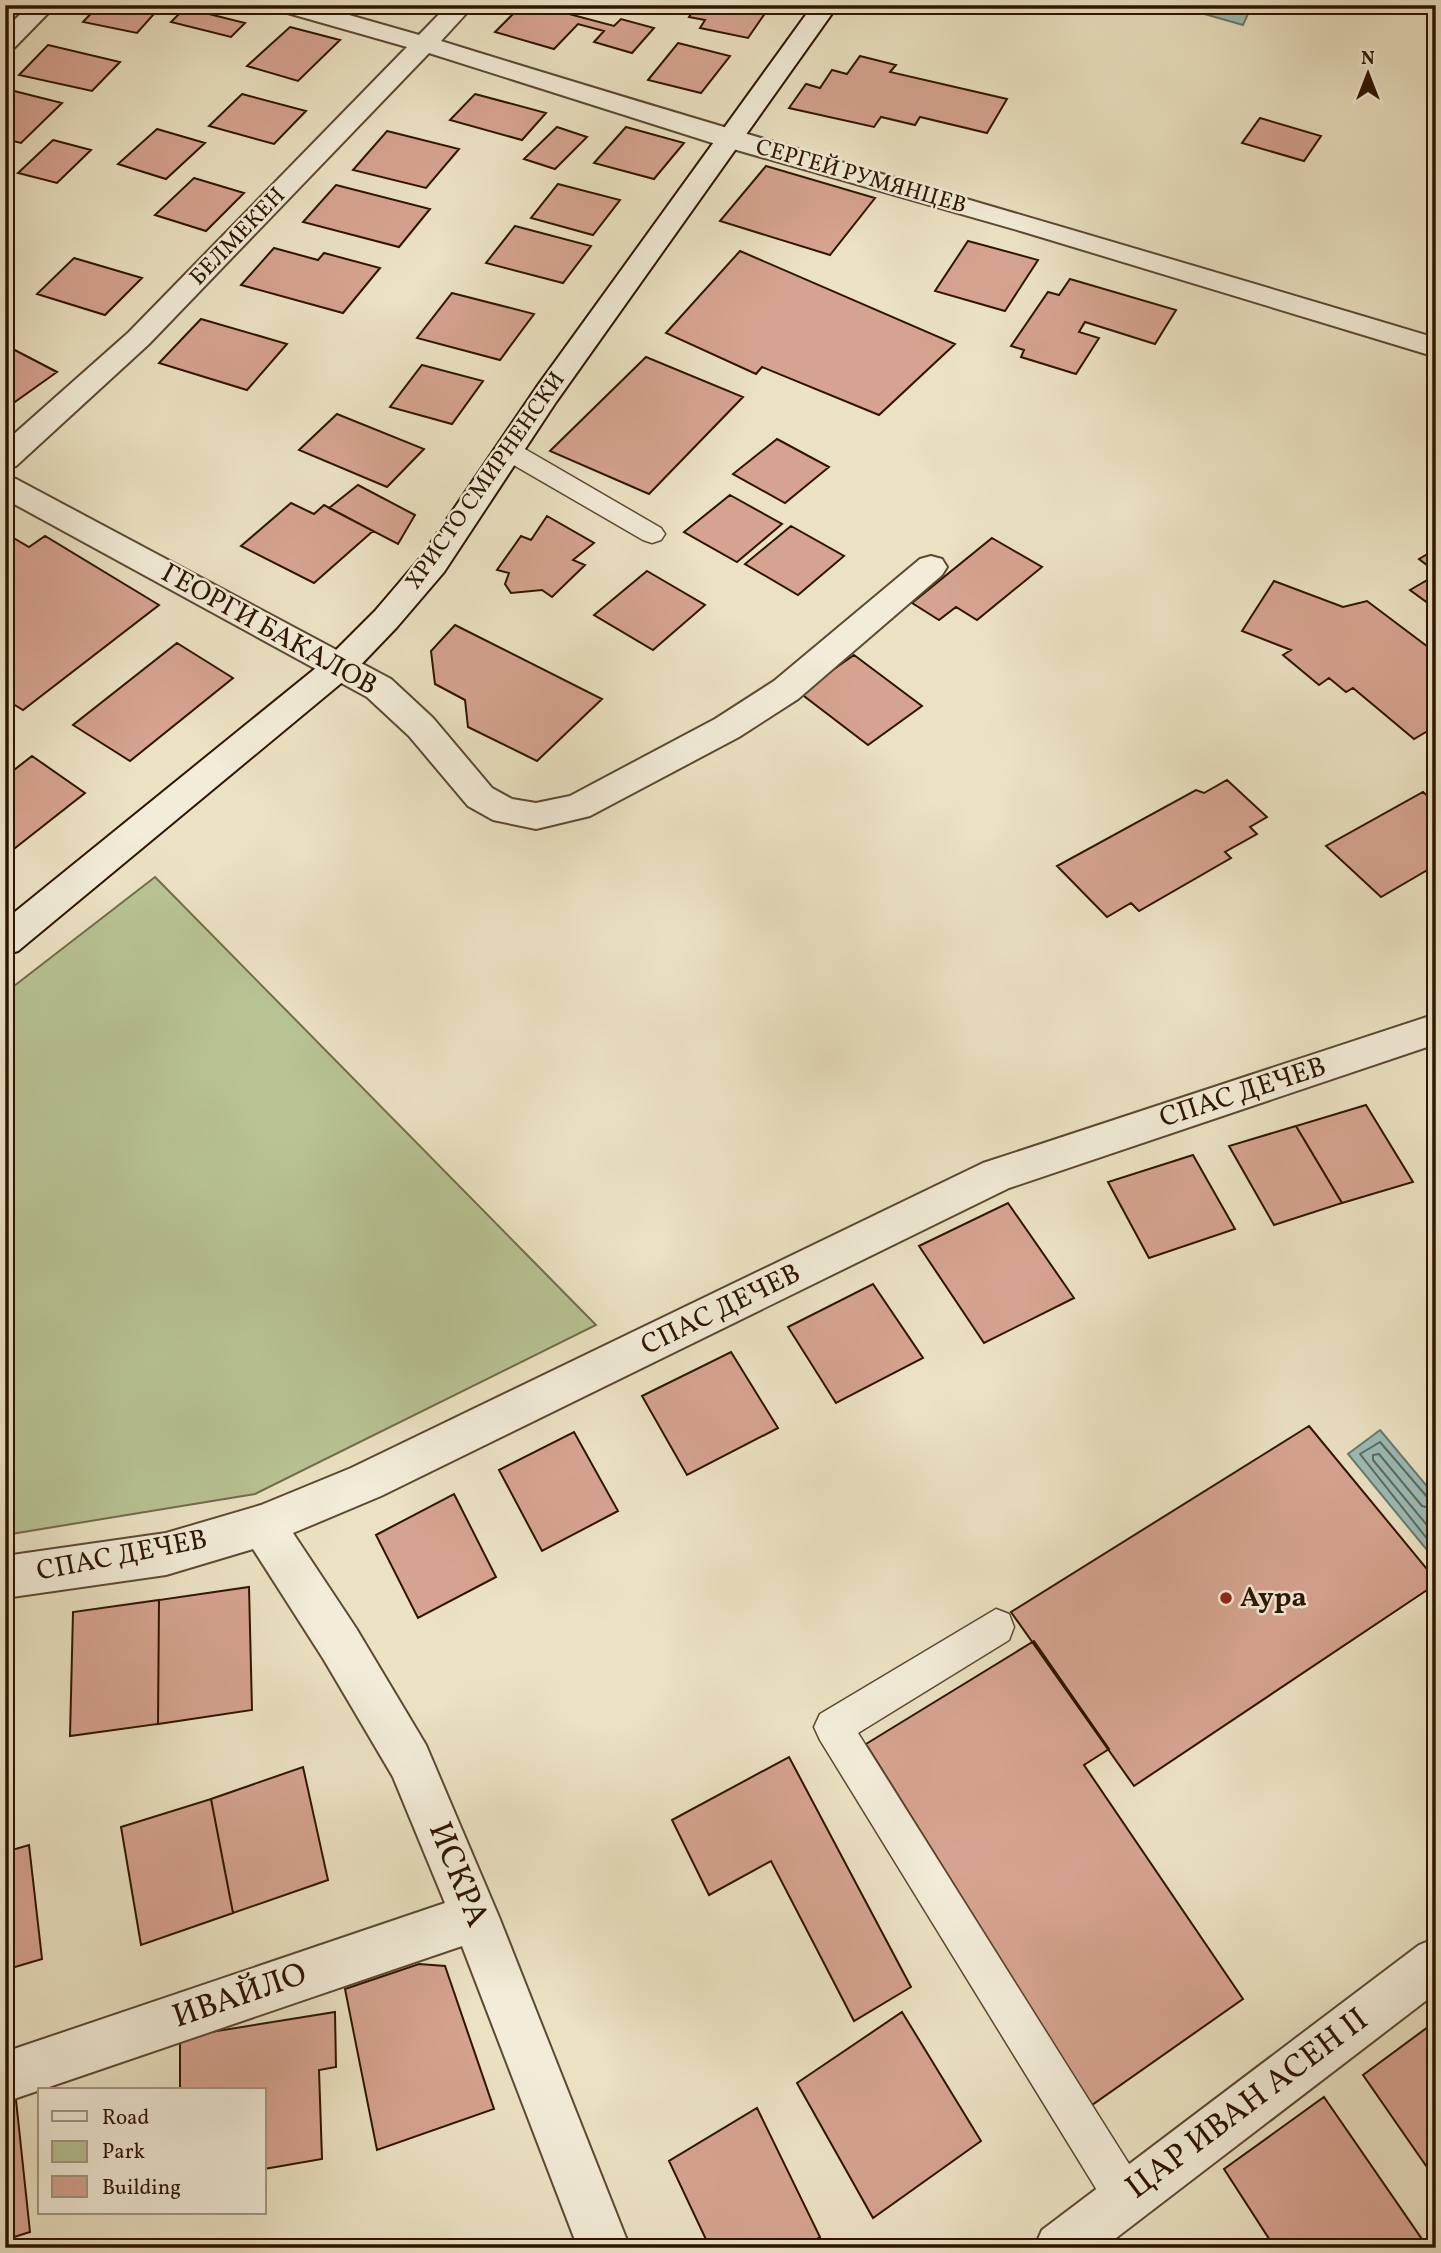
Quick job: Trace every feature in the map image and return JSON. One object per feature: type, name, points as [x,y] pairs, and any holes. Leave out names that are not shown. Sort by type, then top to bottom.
[{"type":"street","points":[[5,43],[44,5]]},
{"type":"street","name":"СЕРГЕЙ РУМЯНЦЕВ","points":[[286,5],[425,44],[728,139],[1034,226],[1436,348]]},
{"type":"street","name":"БЕЛМЕКЕН","points":[[5,459],[139,338],[462,5]]},
{"type":"street","name":"ХРИСТО СМИРНЕНСКИ","points":[[5,941],[338,667],[386,619],[433,564],[728,139],[826,5]]},
{"type":"street","name":"ГЕОРГИ БАКАЛОВ","points":[[5,486],[379,688],[421,727],[480,797],[505,811],[536,816],[578,807],[727,728],[786,690],[931,567]]},
{"type":"street","name":"СПАС ДЕЧЕВ","points":[[5,1577],[166,1554],[263,1525],[366,1482],[997,1175],[1436,1029]]},
{"type":"street","name":"ИСКРА","points":[[263,1525],[340,1644],[410,1761],[475,1917],[604,2248]]},
{"type":"street","name":"ИВАЙЛО","points":[[5,2077],[475,1917]]},
{"type":"street","name":"ЦАР ИВАН АСЕН II","points":[[1060,2248],[1436,1962]]},
{"type":"lane","points":[[509,451],[652,534]]},
{"type":"lane","points":[[996,1627],[833,1727],[1126,2198]]},
{"type":"green space","points":[[155,877],[596,1325],[255,1494],[5,1535],[5,993]]},
{"type":"water","points":[[1173,5],[1252,5],[1243,25]]},
{"type":"water","points":[[1380,1430],[1436,1497],[1436,1561],[1348,1454]]},
{"type":"building","points":[[99,5],[162,5],[137,33],[83,22]]},
{"type":"building","points":[[522,5],[535,5],[614,26],[621,19],[654,28],[632,53],[594,42],[604,31],[578,24],[554,49],[495,32]]},
{"type":"building","points":[[680,5],[749,5],[768,9],[748,38],[700,28],[705,20],[689,17],[695,8]]},
{"type":"building","points":[[185,8],[245,23],[231,37],[171,22]]},
{"type":"building","points":[[290,27],[340,40],[298,81],[247,66]]},
{"type":"building","points":[[678,43],[730,56],[701,93],[648,80]]},
{"type":"building","points":[[48,45],[120,62],[92,91],[19,75]]},
{"type":"building","points":[[860,56],[896,65],[890,72],[1007,99],[987,133],[920,117],[915,125],[881,117],[874,127],[789,108],[806,84],[820,88],[832,70],[847,74]]},
{"type":"building","points":[[10,90],[62,103],[21,143],[5,139],[5,95]]},
{"type":"building","points":[[242,94],[306,111],[274,144],[209,126]]},
{"type":"building","points":[[475,94],[546,113],[522,140],[450,120]]},
{"type":"building","points":[[1260,118],[1321,136],[1304,161],[1242,143]]},
{"type":"building","points":[[557,127],[587,137],[555,169],[524,159]]},
{"type":"building","points":[[626,127],[684,143],[654,179],[594,163]]},
{"type":"building","points":[[157,129],[205,143],[166,179],[118,164]]},
{"type":"building","points":[[387,131],[459,149],[426,188],[353,170]]},
{"type":"building","points":[[53,140],[91,150],[57,183],[18,173]]},
{"type":"building","points":[[766,166],[875,198],[830,255],[720,221]]},
{"type":"building","points":[[194,178],[244,193],[206,231],[155,215]]},
{"type":"building","points":[[558,184],[620,200],[593,235],[531,218]]},
{"type":"building","points":[[336,185],[430,209],[399,247],[303,222]]},
{"type":"building","points":[[515,226],[591,246],[563,283],[486,263]]},
{"type":"building","points":[[968,241],[1038,260],[1005,311],[935,291]]},
{"type":"building","points":[[274,248],[318,260],[324,253],[380,268],[343,313],[241,285]]},
{"type":"building","points":[[740,251],[955,344],[879,415],[762,367],[756,374],[666,333]]},
{"type":"building","points":[[74,258],[142,278],[105,315],[37,294]]},
{"type":"building","points":[[1070,279],[1176,310],[1155,344],[1085,322],[1079,332],[1099,338],[1076,374],[1021,357],[1024,350],[1011,346],[1048,292],[1059,295]]},
{"type":"building","points":[[452,293],[534,314],[500,360],[417,338]]},
{"type":"building","points":[[201,319],[287,344],[247,390],[159,363]]},
{"type":"building","points":[[5,347],[57,372],[5,409]]},
{"type":"building","points":[[646,357],[743,397],[649,494],[550,451]]},
{"type":"building","points":[[422,365],[483,381],[452,424],[390,407]]},
{"type":"building","points":[[337,414],[424,449],[387,487],[299,450]]},
{"type":"building","points":[[777,439],[829,467],[785,503],[733,474]]},
{"type":"building","points":[[358,485],[415,515],[398,544],[329,508]]},
{"type":"building","points":[[730,495],[782,524],[737,562],[684,532]]},
{"type":"building","points":[[291,503],[314,514],[324,505],[373,531],[314,583],[241,546]]},
{"type":"building","points":[[547,516],[594,543],[573,560],[585,565],[552,597],[542,590],[511,593],[505,584],[509,573],[497,570],[521,536],[531,540]]},
{"type":"building","points":[[791,526],[844,556],[798,595],[745,564]]},
{"type":"building","points":[[5,533],[29,547],[45,536],[159,605],[23,710],[5,699],[5,600],[10,596],[5,593]]},
{"type":"building","points":[[992,538],[1042,567],[977,620],[956,607],[939,620],[912,603]]},
{"type":"building","points":[[1436,549],[1436,572],[1419,559]]},
{"type":"building","points":[[647,571],[705,605],[653,650],[594,615]]},
{"type":"building","points":[[1436,575],[1436,609],[1410,590]]},
{"type":"building","points":[[1274,581],[1343,607],[1367,601],[1436,653],[1436,726],[1414,739],[1353,688],[1346,692],[1329,678],[1319,685],[1283,655],[1291,650],[1242,631]]},
{"type":"building","points":[[455,625],[602,699],[537,761],[468,727],[465,700],[435,684],[431,651]]},
{"type":"building","points":[[177,643],[233,678],[130,761],[73,725]]},
{"type":"building","points":[[854,655],[922,706],[868,745],[800,693]]},
{"type":"building","points":[[32,756],[85,793],[5,856],[5,777]]},
{"type":"building","points":[[1227,780],[1267,817],[1250,827],[1257,834],[1225,852],[1231,858],[1139,911],[1131,903],[1107,917],[1057,866],[1196,790],[1204,793]]},
{"type":"building","points":[[1423,792],[1436,803],[1436,865],[1381,897],[1326,846]]},
{"type":"building","points":[[1366,1105],[1413,1182],[1342,1203],[1296,1126]]},
{"type":"building","points":[[1296,1126],[1342,1203],[1274,1225],[1229,1146]]},
{"type":"building","points":[[1193,1155],[1235,1229],[1149,1258],[1108,1182]]},
{"type":"building","points":[[1008,1203],[1074,1298],[984,1343],[919,1246]]},
{"type":"building","points":[[873,1284],[923,1358],[836,1403],[788,1327]]},
{"type":"building","points":[[731,1352],[778,1428],[687,1475],[642,1396]]},
{"type":"building","points":[[1309,1426],[1436,1580],[1436,1584],[1134,1786],[1011,1612]]},
{"type":"building","points":[[574,1432],[618,1511],[542,1551],[499,1470]]},
{"type":"building","points":[[454,1494],[496,1577],[418,1618],[376,1535]]},
{"type":"building","points":[[249,1587],[252,1710],[158,1724],[159,1600]]},
{"type":"building","points":[[159,1600],[158,1724],[70,1736],[73,1612]]},
{"type":"building","points":[[1034,1641],[1109,1749],[1084,1765],[1243,1999],[1092,2105],[866,1744]]},
{"type":"building","points":[[789,1757],[911,1987],[854,2021],[771,1861],[709,1895],[672,1820]]},
{"type":"building","points":[[303,1767],[328,1880],[233,1913],[211,1799]]},
{"type":"building","points":[[211,1799],[233,1913],[141,1945],[121,1827]]},
{"type":"building","points":[[29,1845],[42,1959],[5,1970],[5,1852]]},
{"type":"building","points":[[419,1964],[445,1966],[494,2109],[377,2150],[345,1989]]},
{"type":"building","points":[[335,2012],[336,2067],[319,2070],[322,2159],[266,2169],[266,2088],[180,2088],[180,2037]]},
{"type":"building","points":[[902,2012],[981,2141],[873,2218],[797,2083]]},
{"type":"building","points":[[1436,2021],[1436,2170],[1431,2173],[1363,2075]]},
{"type":"building","points":[[1324,2097],[1426,2245],[1423,2248],[1275,2248],[1224,2169]]},
{"type":"building","points":[[16,2100],[30,2232],[5,2240],[5,2103]]},
{"type":"building","points":[[757,2108],[820,2237],[802,2248],[710,2248],[669,2161]]},
{"type":"place","name":"Аура","points":[[1226,1598]]}]
